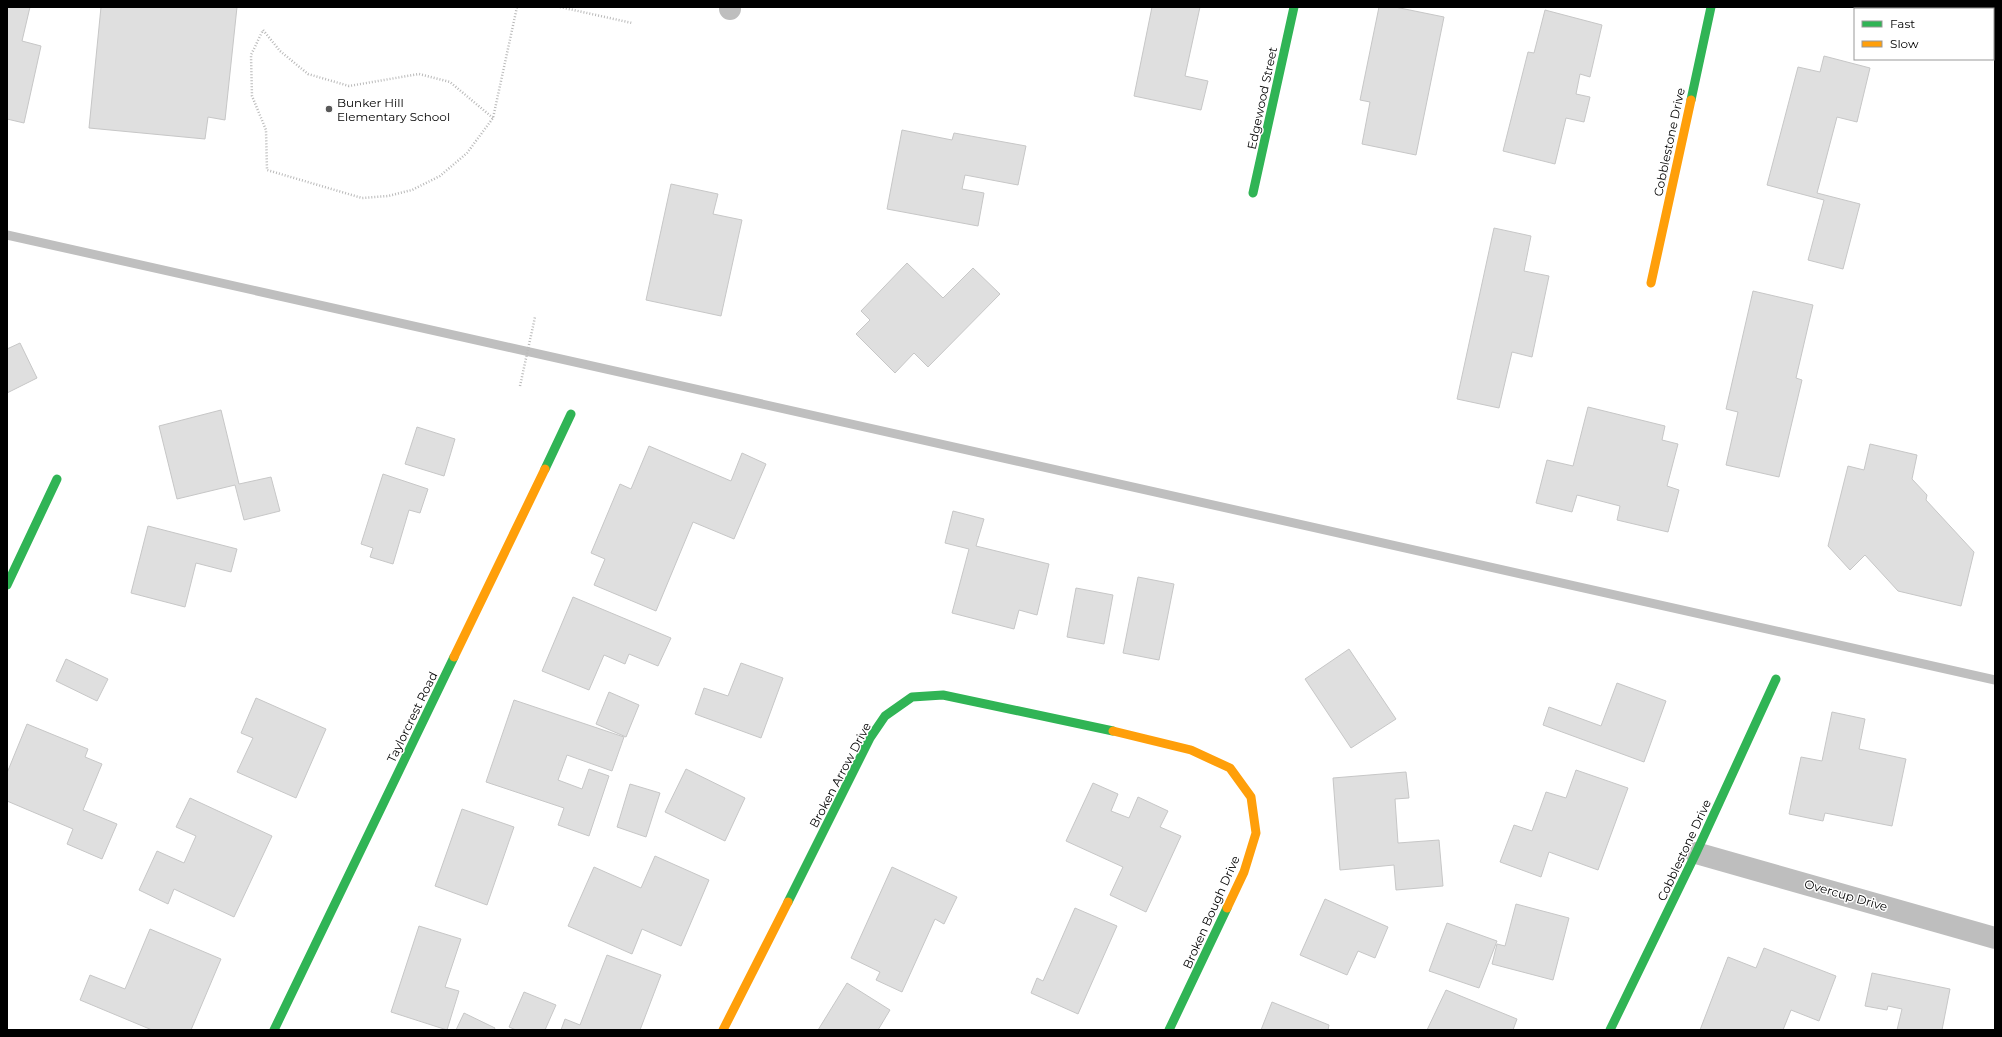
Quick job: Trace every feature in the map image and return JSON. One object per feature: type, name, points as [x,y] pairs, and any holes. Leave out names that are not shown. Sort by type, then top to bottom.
[{"type":"street","name":"Edgewood Street","points":[[1253,194],[1294,7]]},
{"type":"street","name":"Cobblestone Drive","points":[[1651,282],[1711,7]]},
{"type":"street","name":"Taylorcrest Road","points":[[274,1030],[571,414]]},
{"type":"street","points":[[7,585],[57,479]]},
{"type":"street","name":"Cobblestone Drive","points":[[1610,1030],[1696,853],[1776,679]]},
{"type":"street","name":"Broken Arrow Drive","points":[[723,1030],[870,738],[885,716],[912,697],[942,695],[1083,724]]},
{"type":"street","name":"Broken Bough Drive","points":[[1083,724],[1192,750],[1230,768],[1251,797],[1256,833],[1244,872],[1170,1030]]},
{"type":"street","name":"Overcup Drive","points":[[1696,853],[1995,938]]},
{"type":"path","points":[[493,118],[450,82],[420,74],[349,86],[308,74],[280,51],[263,30],[251,55],[252,96],[266,130],[267,170],[362,198],[388,196],[412,190],[440,176],[467,153],[493,118],[517,7]]},
{"type":"path","points":[[560,7],[632,22]]},
{"type":"path","points":[[520,386],[535,317]]},
{"type":"building","points":[[7,7],[30,7],[22,41],[41,46],[24,123],[7,119]]},
{"type":"building","points":[[101,7],[237,7],[225,120],[208,117],[205,139],[89,128]]},
{"type":"building","points":[[1152,7],[1200,7],[1185,76],[1208,81],[1201,110],[1134,96]]},
{"type":"building","points":[[1379,7],[1395,7],[1444,17],[1416,155],[1362,144],[1370,102],[1360,100]]},
{"type":"building","points":[[1960,7],[1995,7],[1995,16],[1994,8]]},
{"type":"building","points":[[1545,10],[1602,25],[1590,77],[1580,74],[1576,94],[1590,97],[1584,122],[1566,118],[1555,164],[1503,151],[1528,52],[1534,53]]},
{"type":"building","points":[[1824,56],[1870,68],[1857,122],[1837,117],[1817,193],[1860,204],[1843,269],[1808,260],[1824,200],[1767,185],[1798,67],[1820,72]]},
{"type":"building","points":[[902,130],[952,140],[954,133],[1026,146],[1018,185],[965,175],[962,189],[984,193],[978,226],[887,209]]},
{"type":"building","points":[[671,184],[718,194],[713,214],[742,220],[721,316],[646,300]]},
{"type":"building","points":[[1494,228],[1531,236],[1524,271],[1549,276],[1532,357],[1512,352],[1499,408],[1457,399]]},
{"type":"building","points":[[907,263],[943,298],[973,268],[1000,294],[928,367],[914,353],[895,373],[856,334],[870,320],[861,311]]},
{"type":"building","points":[[1753,291],[1813,305],[1796,378],[1802,380],[1779,477],[1726,465],[1738,412],[1726,409]]},
{"type":"building","points":[[20,343],[37,378],[7,393],[7,349]]},
{"type":"building","points":[[1588,407],[1665,426],[1662,440],[1678,444],[1667,486],[1679,490],[1668,532],[1617,520],[1620,506],[1577,495],[1572,512],[1536,503],[1547,460],[1573,466]]},
{"type":"building","points":[[221,410],[239,484],[271,477],[280,511],[244,520],[235,485],[177,499],[159,426]]},
{"type":"building","points":[[417,427],[455,439],[444,476],[405,464]]},
{"type":"building","points":[[1870,444],[1917,455],[1912,479],[1927,495],[1926,500],[1974,552],[1961,606],[1898,591],[1865,555],[1850,570],[1828,546],[1848,466],[1864,470]]},
{"type":"building","points":[[649,446],[731,481],[742,453],[766,464],[734,539],[693,522],[656,611],[594,585],[605,559],[591,553],[620,484],[631,489]]},
{"type":"building","points":[[383,474],[428,489],[420,513],[409,510],[393,564],[370,557],[373,548],[361,544]]},
{"type":"building","points":[[953,511],[984,519],[976,546],[1049,564],[1037,615],[1019,610],[1014,629],[952,613],[969,549],[945,543]]},
{"type":"building","points":[[148,526],[237,549],[231,572],[196,563],[185,607],[131,593]]},
{"type":"building","points":[[1138,577],[1174,584],[1159,660],[1123,653]]},
{"type":"building","points":[[1076,588],[1113,595],[1104,644],[1067,637]]},
{"type":"building","points":[[573,597],[671,638],[658,666],[629,654],[625,664],[604,655],[589,690],[542,671]]},
{"type":"building","points":[[1349,649],[1396,719],[1351,748],[1305,679]]},
{"type":"building","points":[[66,659],[108,679],[97,701],[56,681]]},
{"type":"building","points":[[741,663],[783,678],[761,738],[695,714],[704,688],[728,696]]},
{"type":"building","points":[[1617,683],[1666,701],[1644,762],[1543,725],[1549,707],[1601,726]]},
{"type":"building","points":[[609,692],[639,705],[626,737],[596,724]]},
{"type":"building","points":[[256,698],[326,729],[296,798],[237,772],[253,738],[241,733]]},
{"type":"building","points":[[514,700],[624,737],[612,771],[567,755],[558,780],[582,789],[589,769],[609,776],[589,836],[558,825],[564,808],[486,782]]},
{"type":"building","points":[[1832,712],[1865,719],[1859,749],[1906,759],[1892,826],[1825,813],[1823,821],[1789,814],[1801,757],[1822,761]]},
{"type":"building","points":[[27,724],[88,749],[85,757],[102,764],[83,810],[117,824],[102,859],[67,844],[73,829],[7,801],[7,773]]},
{"type":"building","points":[[686,769],[745,798],[725,841],[665,812]]},
{"type":"building","points":[[1576,770],[1628,788],[1598,870],[1549,852],[1541,877],[1500,862],[1514,825],[1532,831],[1546,792],[1566,798]]},
{"type":"building","points":[[1406,772],[1409,798],[1395,799],[1398,843],[1439,840],[1443,886],[1396,890],[1394,865],[1340,870],[1333,778]]},
{"type":"building","points":[[1093,783],[1118,794],[1111,811],[1129,818],[1138,797],[1168,811],[1160,827],[1181,836],[1146,912],[1110,895],[1123,867],[1066,841]]},
{"type":"building","points":[[630,784],[660,793],[646,837],[617,827]]},
{"type":"building","points":[[190,798],[272,836],[234,917],[174,889],[168,904],[139,890],[157,851],[184,863],[196,836],[176,827]]},
{"type":"building","points":[[462,809],[514,827],[487,905],[435,886]]},
{"type":"building","points":[[655,856],[709,880],[681,946],[642,929],[632,954],[568,926],[594,867],[641,888]]},
{"type":"building","points":[[892,867],[957,897],[944,924],[935,919],[902,992],[876,980],[880,972],[851,958]]},
{"type":"building","points":[[1325,899],[1388,927],[1375,958],[1358,951],[1347,975],[1300,955]]},
{"type":"building","points":[[1516,904],[1569,918],[1553,980],[1492,964],[1497,944],[1505,946]]},
{"type":"building","points":[[1075,908],[1117,926],[1078,1014],[1031,993],[1037,978],[1043,981]]},
{"type":"building","points":[[1447,923],[1497,941],[1479,988],[1429,971]]},
{"type":"building","points":[[419,926],[461,939],[445,987],[459,991],[447,1030],[391,1012]]},
{"type":"building","points":[[150,929],[221,959],[191,1030],[152,1030],[80,1000],[90,975],[125,989]]},
{"type":"building","points":[[1764,948],[1836,976],[1819,1021],[1791,1010],[1783,1030],[1700,1030],[1728,957],[1756,968]]},
{"type":"building","points":[[607,955],[661,975],[640,1030],[561,1030],[565,1019],[580,1025]]},
{"type":"building","points":[[1872,973],[1950,989],[1942,1030],[1897,1030],[1902,1009],[1888,1006],[1887,1010],[1865,1006]]},
{"type":"building","points":[[847,983],[890,1010],[878,1030],[818,1030]]},
{"type":"building","points":[[1446,990],[1517,1019],[1513,1030],[1427,1030]]},
{"type":"building","points":[[524,992],[556,1005],[545,1030],[516,1030],[509,1027]]},
{"type":"building","points":[[1272,1002],[1329,1025],[1328,1030],[1261,1030]]},
{"type":"building","points":[[464,1013],[495,1028],[494,1030],[456,1030]]},
{"type":"waterway","points":[[7,235],[1995,680]]},
{"type":"traffic: fast","points":[[1253,193],[1294,7]]},
{"type":"traffic: fast","points":[[1691,100],[1711,7]]},
{"type":"traffic: fast","points":[[545,469],[571,414]]},
{"type":"traffic: fast","points":[[7,585],[57,479]]},
{"type":"traffic: fast","points":[[274,1030],[454,657]]},
{"type":"traffic: fast","points":[[1610,1030],[1696,853],[1776,679]]},
{"type":"traffic: fast","points":[[788,902],[870,738],[885,716],[912,697],[943,695],[1113,731]]},
{"type":"traffic: fast","points":[[1169,1030],[1227,908]]},
{"type":"traffic: slow","points":[[1651,283],[1691,100]]},
{"type":"traffic: slow","points":[[454,657],[545,469]]},
{"type":"traffic: slow","points":[[1113,731],[1191,750],[1230,768],[1251,797],[1256,833],[1244,872],[1227,908]]},
{"type":"traffic: slow","points":[[723,1030],[788,902]]},
{"type":"place","name":"Bunker Hill Elementary School","points":[[329,109]]}]
